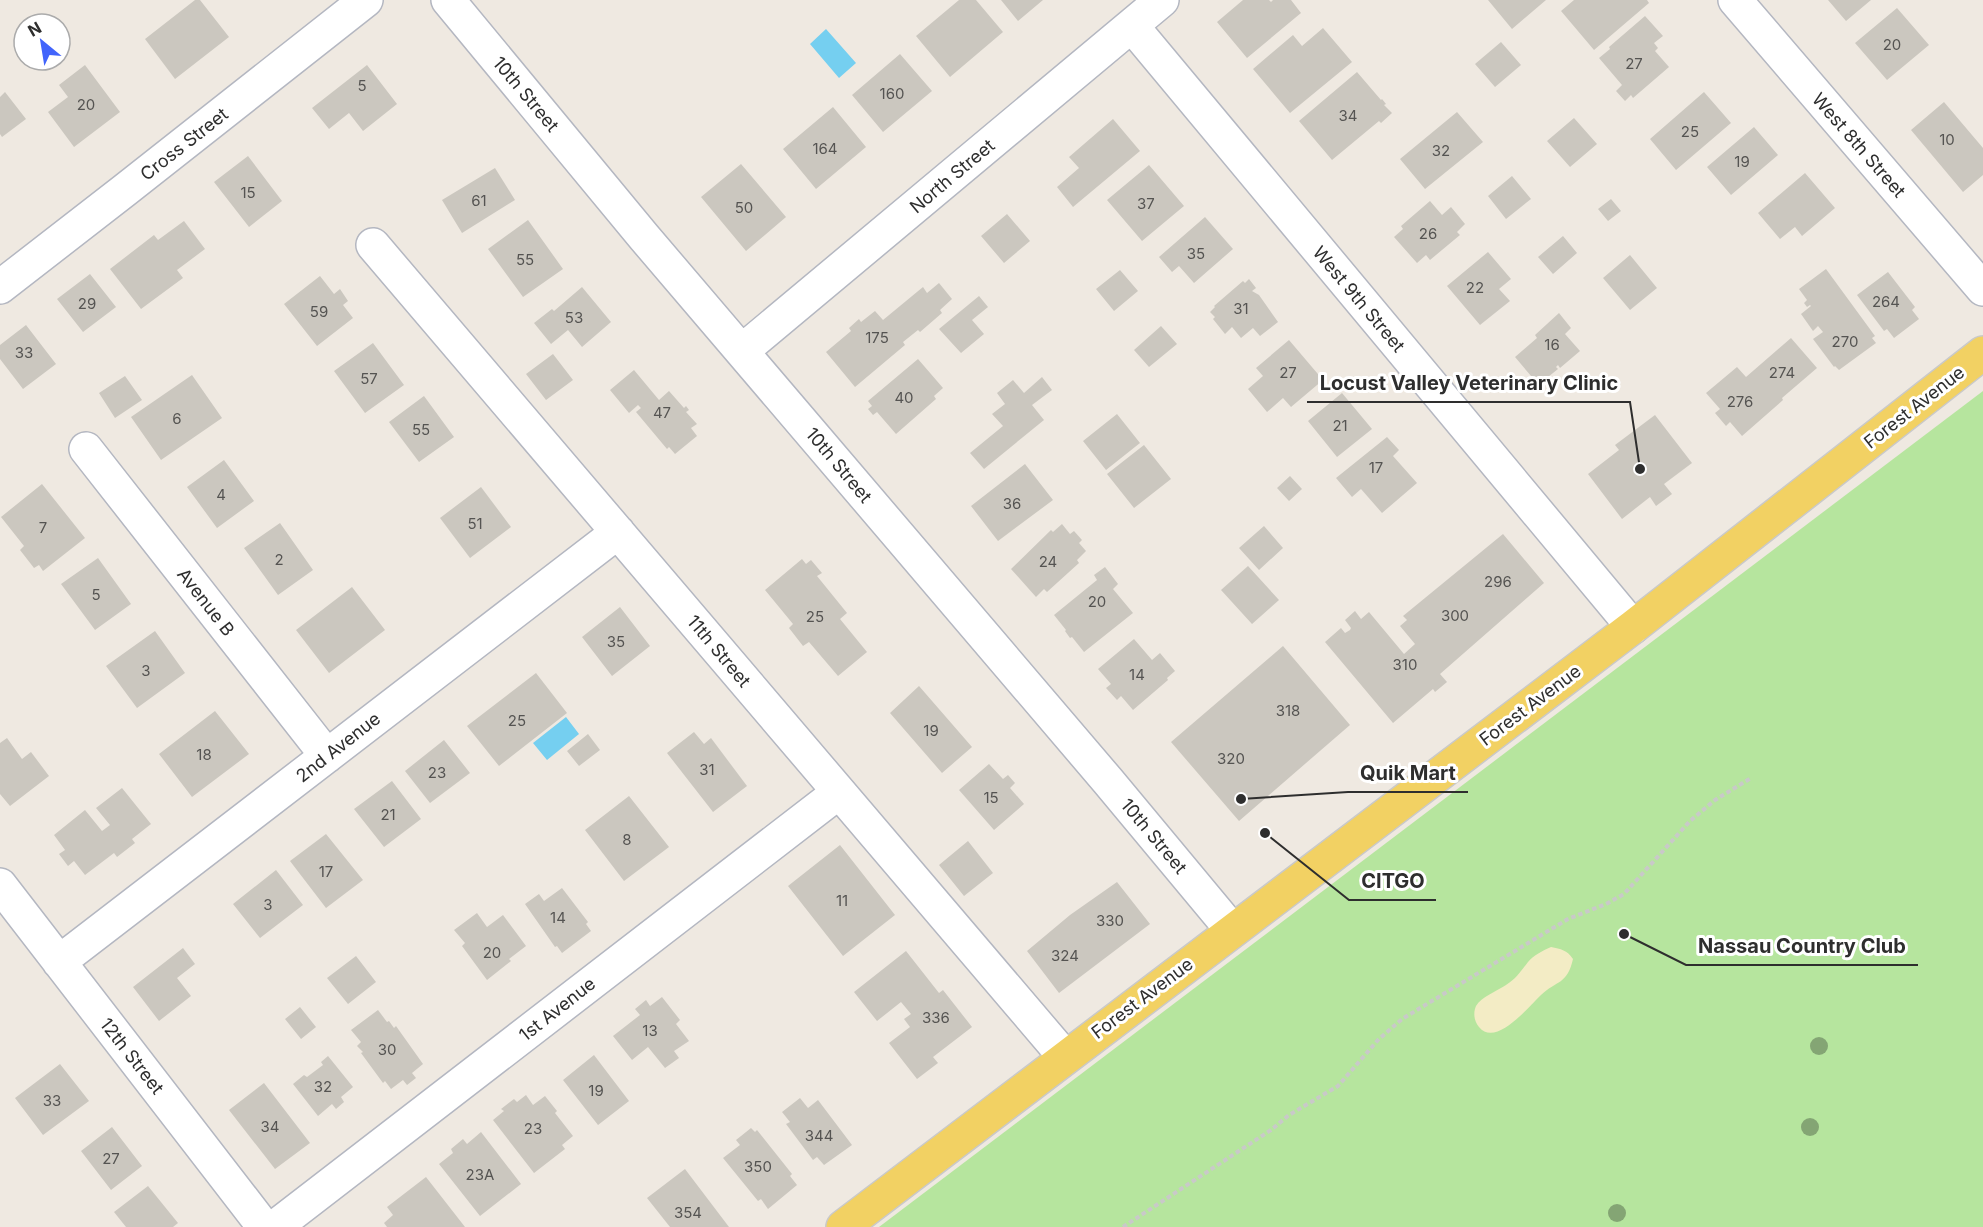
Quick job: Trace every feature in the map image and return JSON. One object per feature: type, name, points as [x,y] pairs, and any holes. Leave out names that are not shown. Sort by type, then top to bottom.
[{"type":"main road","name":"Forest Avenue","points":[[843,1227],[1633,627],[1983,353]]},
{"type":"street","name":"Cross Street","points":[[0,286],[366,0]]},
{"type":"street","name":"10th Street","points":[[448,0],[644,237],[1108,781],[1232,930]]},
{"type":"street","name":"North Street","points":[[742,351],[1162,0]]},
{"type":"street","name":"West 8th Street","points":[[1735,0],[1983,289]]},
{"type":"street","name":"West 9th Street","points":[[1132,26],[1633,627]]},
{"type":"street","name":"11th Street","points":[[373,244],[1065,1057]]},
{"type":"street","name":"Avenue B","points":[[86,449],[327,756]]},
{"type":"street","name":"2nd Avenue","points":[[59,962],[618,532]]},
{"type":"street","name":"1st Avenue","points":[[275,1227],[839,792]]},
{"type":"street","name":"12th Street","points":[[0,885],[264,1227]]},
{"type":"path","points":[[1123,1227],[1271,1130],[1290,1115],[1338,1086],[1378,1040],[1402,1019],[1568,919],[1624,894],[1690,821],[1715,800],[1751,778]]},
{"type":"green space","points":[[1983,391],[1983,1227],[879,1227]]},
{"type":"sand","points":[[1551,947],[1564,950],[1573,959],[1564,978],[1503,1029],[1486,1032],[1479,1027],[1474,1014],[1478,1003],[1510,983],[1533,957]]},
{"type":"water","points":[[826,29],[856,63],[839,78],[810,44]]},
{"type":"water","points":[[566,717],[579,734],[547,760],[533,743]]},
{"type":"building","points":[[195,0],[200,0],[229,37],[175,79],[145,39]]},
{"type":"building","points":[[959,0],[976,0],[1003,32],[950,77],[916,36]]},
{"type":"building","points":[[1001,0],[1043,0],[1018,21]]},
{"type":"building","points":[[1243,0],[1269,0],[1271,2],[1291,0],[1301,13],[1247,58],[1217,22]]},
{"type":"building","points":[[1488,0],[1546,0],[1512,29]]},
{"type":"building","points":[[1574,0],[1647,0],[1649,3],[1594,50],[1561,11]]},
{"type":"building","points":[[1828,0],[1871,0],[1846,21]]},
{"type":"building","points":[[1897,8],[1929,45],[1887,80],[1855,43]]},
{"type":"building","points":[[1645,16],[1663,36],[1654,43],[1658,48],[1655,51],[1669,67],[1633,98],[1631,95],[1625,101],[1616,91],[1622,85],[1599,58]]},
{"type":"building","points":[[1323,28],[1352,62],[1290,113],[1253,69],[1293,35],[1302,46]]},
{"type":"building","points":[[1501,42],[1521,65],[1495,87],[1475,64]]},
{"type":"building","points":[[900,54],[932,91],[883,132],[852,95]]},
{"type":"building","points":[[85,65],[120,112],[74,147],[48,112],[68,97],[59,85]]},
{"type":"building","points":[[367,65],[397,104],[363,131],[349,113],[329,129],[312,108]]},
{"type":"building","points":[[1357,72],[1392,113],[1332,160],[1299,121]]},
{"type":"building","points":[[5,92],[26,119],[2,137],[0,134],[0,97]]},
{"type":"building","points":[[1704,92],[1731,123],[1676,170],[1650,139]]},
{"type":"building","points":[[1944,102],[1983,148],[1983,175],[1963,192],[1911,130]]},
{"type":"building","points":[[833,107],[866,147],[816,189],[783,149]]},
{"type":"building","points":[[1457,112],[1483,142],[1425,189],[1400,159]]},
{"type":"building","points":[[1574,118],[1597,144],[1570,167],[1547,141]]},
{"type":"building","points":[[1113,119],[1140,151],[1073,207],[1057,187],[1079,168],[1069,157]]},
{"type":"building","points":[[1754,127],[1778,155],[1731,195],[1707,167]]},
{"type":"building","points":[[248,156],[282,201],[249,227],[214,182]]},
{"type":"building","points":[[741,164],[786,217],[746,251],[701,197]]},
{"type":"building","points":[[1149,165],[1184,206],[1142,241],[1107,200]]},
{"type":"building","points":[[495,168],[515,200],[462,233],[442,200]]},
{"type":"building","points":[[1805,173],[1835,208],[1802,236],[1795,227],[1780,239],[1758,213]]},
{"type":"building","points":[[1512,176],[1531,199],[1506,219],[1488,196]]},
{"type":"building","points":[[1611,199],[1621,211],[1608,221],[1598,209]]},
{"type":"building","points":[[1430,201],[1442,215],[1451,207],[1465,224],[1457,232],[1460,235],[1430,260],[1426,255],[1417,263],[1394,237],[1403,229],[1401,226]]},
{"type":"building","points":[[1007,214],[1030,241],[1004,263],[981,236]]},
{"type":"building","points":[[1205,217],[1233,249],[1194,283],[1179,266],[1172,272],[1159,257]]},
{"type":"building","points":[[528,220],[563,269],[523,297],[488,249]]},
{"type":"building","points":[[184,221],[205,249],[177,270],[183,278],[141,309],[110,269],[154,235],[158,240]]},
{"type":"building","points":[[1563,236],[1577,253],[1553,274],[1538,257]]},
{"type":"building","points":[[1488,252],[1511,279],[1499,289],[1510,301],[1480,325],[1447,286]]},
{"type":"building","points":[[1630,255],[1657,288],[1630,310],[1603,278]]},
{"type":"building","points":[[1826,269],[1875,336],[1872,338],[1876,343],[1839,370],[1834,367],[1813,339],[1823,332],[1818,326],[1813,331],[1801,314],[1811,306],[1807,307],[1804,303],[1807,300],[1799,289]]},
{"type":"building","points":[[1120,270],[1138,291],[1114,311],[1096,289]]},
{"type":"building","points":[[1888,272],[1915,307],[1912,310],[1919,319],[1894,338],[1887,329],[1884,331],[1857,295]]},
{"type":"building","points":[[90,274],[116,307],[83,332],[57,299]]},
{"type":"building","points":[[320,276],[334,294],[340,289],[348,301],[343,305],[353,318],[317,346],[284,304]]},
{"type":"building","points":[[1249,279],[1256,288],[1252,291],[1259,295],[1278,322],[1260,336],[1253,328],[1241,338],[1232,327],[1225,334],[1210,312],[1243,281],[1245,283]]},
{"type":"building","points":[[939,283],[952,299],[940,310],[942,313],[920,332],[918,330],[903,342],[905,345],[855,387],[826,352],[851,331],[849,328],[859,319],[861,322],[875,311],[883,320],[923,287],[927,293]]},
{"type":"building","points":[[582,287],[611,322],[582,347],[568,330],[551,344],[534,323],[552,309],[554,311]]},
{"type":"building","points":[[979,296],[988,307],[972,320],[984,334],[961,353],[939,329]]},
{"type":"building","points":[[1559,313],[1571,328],[1565,334],[1580,351],[1560,368],[1558,365],[1556,367],[1558,369],[1537,383],[1515,357],[1537,338],[1535,335]]},
{"type":"building","points":[[26,325],[56,364],[23,389],[0,359],[0,345]]},
{"type":"building","points":[[1161,326],[1177,344],[1149,367],[1134,350]]},
{"type":"building","points":[[1791,338],[1817,368],[1742,436],[1730,422],[1726,426],[1715,413],[1720,409],[1706,393],[1737,367],[1746,377]]},
{"type":"building","points":[[1289,340],[1323,380],[1291,407],[1283,398],[1267,412],[1248,389],[1263,376],[1256,368]]},
{"type":"building","points":[[373,343],[404,385],[365,413],[334,371]]},
{"type":"building","points":[[553,354],[573,380],[546,400],[526,374]]},
{"type":"building","points":[[918,359],[943,388],[934,396],[936,399],[896,434],[877,412],[873,415],[868,409],[872,406],[868,401]]},
{"type":"building","points":[[634,370],[659,400],[669,391],[684,408],[686,406],[689,410],[686,412],[697,424],[691,428],[697,436],[675,454],[669,447],[667,449],[636,412],[641,408],[638,405],[629,413],[610,390]]},
{"type":"building","points":[[192,375],[222,418],[161,460],[131,417]]},
{"type":"building","points":[[125,376],[142,400],[115,418],[99,393]]},
{"type":"building","points":[[1042,377],[1052,390],[1032,405],[1044,420],[984,469],[970,453],[1003,426],[992,414],[1005,404],[997,393],[1013,380],[1024,393]]},
{"type":"building","points":[[1342,393],[1372,429],[1337,457],[1308,421]]},
{"type":"building","points":[[424,396],[454,437],[419,462],[389,422]]},
{"type":"building","points":[[1117,414],[1140,443],[1106,470],[1083,441]]},
{"type":"building","points":[[1655,415],[1692,463],[1664,484],[1672,494],[1656,506],[1650,497],[1622,519],[1588,474],[1619,450],[1615,445]]},
{"type":"building","points":[[1387,437],[1399,450],[1393,456],[1417,483],[1382,513],[1361,489],[1352,497],[1336,478]]},
{"type":"building","points":[[1144,445],[1171,479],[1134,508],[1107,474]]},
{"type":"building","points":[[224,460],[254,501],[217,528],[187,487]]},
{"type":"building","points":[[1025,464],[1053,500],[998,541],[971,506]]},
{"type":"building","points":[[1290,476],[1302,489],[1289,501],[1277,488]]},
{"type":"building","points":[[42,484],[85,538],[43,571],[39,565],[34,568],[20,550],[24,546],[1,517]]},
{"type":"building","points":[[481,487],[511,527],[470,558],[440,518]]},
{"type":"building","points":[[280,523],[313,570],[278,595],[244,548]]},
{"type":"building","points":[[1062,524],[1070,534],[1074,531],[1082,540],[1079,543],[1086,551],[1077,560],[1079,563],[1047,592],[1044,589],[1036,597],[1011,569],[1051,530],[1053,532]]},
{"type":"building","points":[[1264,526],[1283,548],[1259,570],[1239,548]]},
{"type":"building","points":[[1503,534],[1544,583],[1440,674],[1447,682],[1435,692],[1433,689],[1393,723],[1325,642],[1341,628],[1345,633],[1350,630],[1345,620],[1355,611],[1361,619],[1369,612],[1404,654],[1415,644],[1400,626],[1407,620],[1403,616]]},
{"type":"building","points":[[98,558],[131,604],[95,630],[61,584]]},
{"type":"building","points":[[802,559],[806,564],[811,560],[822,573],[817,576],[847,613],[840,619],[867,652],[838,676],[809,642],[803,646],[789,628],[793,624],[765,590]]},
{"type":"building","points":[[1248,566],[1279,600],[1252,624],[1221,590]]},
{"type":"building","points":[[1105,567],[1118,584],[1113,589],[1133,613],[1084,652],[1072,637],[1070,638],[1054,615],[1097,580],[1094,575]]},
{"type":"building","points":[[352,587],[385,630],[329,673],[296,630]]},
{"type":"building","points":[[620,607],[650,646],[612,676],[582,637]]},
{"type":"building","points":[[155,631],[185,673],[137,708],[106,666]]},
{"type":"building","points":[[1134,639],[1152,660],[1160,653],[1175,671],[1167,678],[1168,680],[1133,710],[1121,696],[1117,700],[1106,688],[1111,684],[1098,669]]},
{"type":"building","points":[[1283,646],[1350,725],[1239,821],[1171,742]]},
{"type":"building","points":[[536,673],[567,713],[499,766],[467,726]]},
{"type":"building","points":[[919,686],[972,747],[942,773],[890,713]]},
{"type":"building","points":[[215,711],[249,754],[192,797],[159,754]]},
{"type":"building","points":[[694,732],[704,744],[711,738],[747,786],[713,812],[667,753]]},
{"type":"building","points":[[588,734],[600,750],[579,766],[567,751]]},
{"type":"building","points":[[7,738],[22,759],[31,752],[49,776],[10,806],[0,794],[0,743]]},
{"type":"building","points":[[444,740],[470,773],[430,803],[405,771]]},
{"type":"building","points":[[989,764],[1003,779],[1008,775],[1015,783],[1010,788],[1024,804],[994,830],[959,790]]},
{"type":"building","points":[[392,781],[421,819],[384,847],[354,809]]},
{"type":"building","points":[[122,788],[151,824],[132,839],[135,843],[117,857],[114,853],[85,875],[74,861],[68,866],[59,854],[65,850],[54,835],[85,810],[102,831],[110,825],[96,808]]},
{"type":"building","points":[[629,796],[669,847],[624,881],[585,830]]},
{"type":"building","points":[[326,834],[363,880],[326,908],[290,861]]},
{"type":"building","points":[[968,841],[993,873],[964,896],[939,865]]},
{"type":"building","points":[[840,845],[895,915],[843,956],[788,886]]},
{"type":"building","points":[[276,870],[303,905],[260,938],[233,904]]},
{"type":"building","points":[[1117,882],[1150,924],[1059,993],[1027,951],[1070,915]]},
{"type":"building","points":[[562,888],[588,922],[586,924],[591,931],[562,953],[557,946],[555,947],[525,904],[539,894],[544,901]]},
{"type":"building","points":[[477,913],[487,927],[503,915],[526,946],[487,980],[462,946],[465,943],[454,930]]},
{"type":"building","points":[[183,948],[195,964],[177,978],[191,996],[159,1021],[133,987]]},
{"type":"building","points":[[906,951],[939,993],[943,990],[972,1027],[933,1057],[938,1063],[917,1079],[889,1043],[910,1027],[904,1019],[911,1014],[901,1002],[877,1021],[854,992]]},
{"type":"building","points":[[356,956],[376,982],[348,1004],[327,978]]},
{"type":"building","points":[[662,997],[680,1020],[676,1024],[689,1041],[674,1051],[679,1058],[665,1068],[648,1047],[632,1060],[613,1036],[640,1015],[635,1009],[646,1000],[650,1006]]},
{"type":"building","points":[[300,1007],[316,1027],[301,1039],[285,1019]]},
{"type":"building","points":[[378,1010],[387,1022],[389,1021],[394,1028],[396,1026],[423,1064],[412,1073],[416,1078],[407,1085],[403,1080],[391,1089],[385,1081],[383,1083],[357,1046],[361,1042],[351,1030]]},
{"type":"building","points":[[594,1055],[629,1101],[598,1125],[563,1080]]},
{"type":"building","points":[[328,1056],[353,1087],[341,1097],[344,1102],[336,1109],[332,1104],[318,1116],[293,1084],[323,1065],[321,1062]]},
{"type":"building","points":[[60,1064],[89,1101],[43,1135],[15,1098]]},
{"type":"building","points":[[264,1083],[310,1143],[275,1169],[229,1110]]},
{"type":"building","points":[[526,1095],[533,1105],[545,1096],[573,1136],[562,1145],[565,1149],[534,1173],[493,1120],[504,1111],[501,1109],[514,1099],[517,1102]]},
{"type":"building","points":[[800,1098],[808,1108],[818,1100],[852,1145],[824,1165],[817,1157],[813,1160],[786,1124],[790,1122],[782,1112]]},
{"type":"building","points":[[112,1127],[142,1166],[111,1190],[81,1151]]},
{"type":"building","points":[[751,1128],[755,1132],[757,1130],[792,1174],[790,1176],[797,1185],[768,1209],[761,1199],[758,1201],[723,1158],[740,1145],[736,1140]]},
{"type":"building","points":[[481,1132],[521,1184],[480,1216],[439,1164],[453,1153],[451,1149],[463,1139],[467,1144]]},
{"type":"building","points":[[685,1169],[729,1227],[670,1227],[647,1198]]},
{"type":"building","points":[[426,1177],[465,1227],[387,1227],[384,1223],[393,1215],[387,1207]]},
{"type":"building","points":[[148,1186],[178,1223],[173,1227],[126,1227],[114,1212]]},
{"type":"place","name":"Locust Valley Veterinary Clinic","points":[[1640,469]]},
{"type":"place","name":"Quik Mart","points":[[1241,799]]},
{"type":"place","name":"CITGO","points":[[1265,833]]},
{"type":"place","name":"Nassau Country Club","points":[[1624,934]]}]
